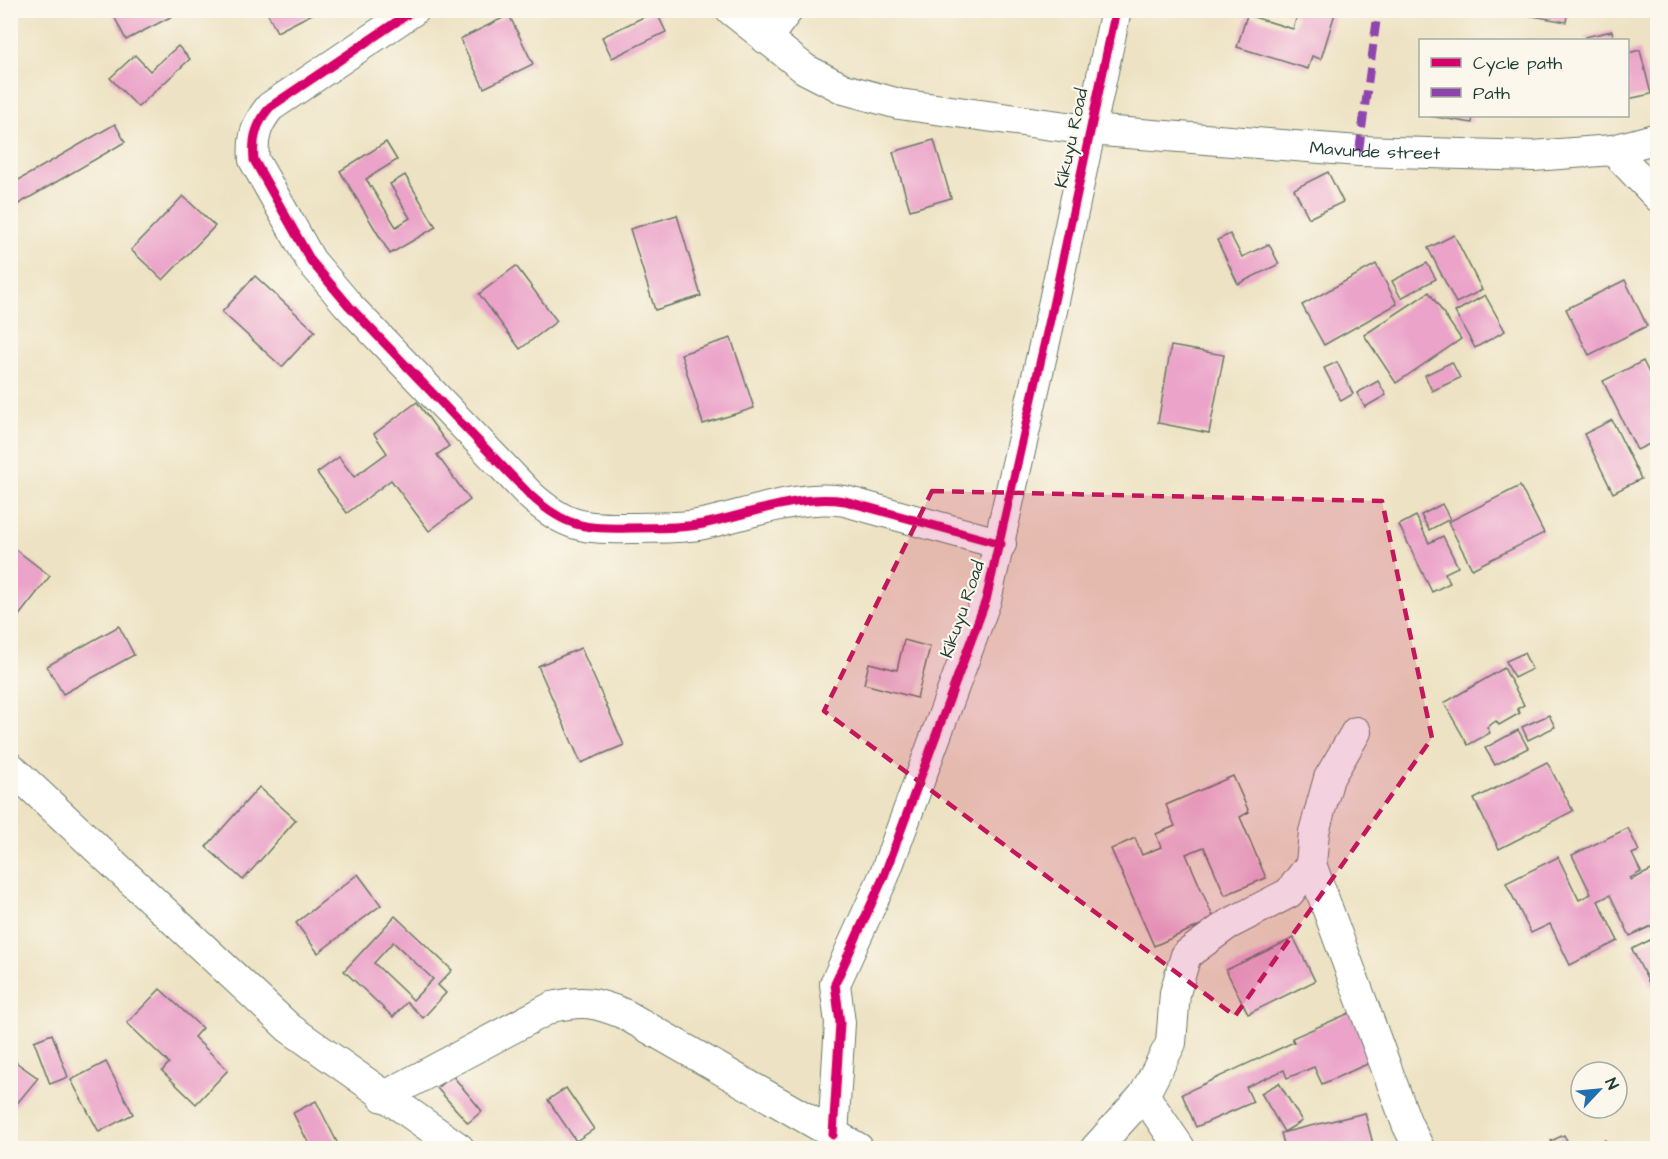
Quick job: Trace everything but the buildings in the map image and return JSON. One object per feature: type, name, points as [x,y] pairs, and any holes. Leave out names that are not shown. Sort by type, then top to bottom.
[{"type":"street","points":[[414,10],[270,107],[258,122],[252,142],[254,160],[311,261],[349,306],[530,495],[565,522],[594,529],[700,524],[792,502],[826,498],[846,501],[1000,544]]},
{"type":"street","name":"Mavunde street","points":[[731,10],[805,69],[844,89],[899,104],[1089,130],[1359,151],[1533,156],[1613,150],[1658,138]]},
{"type":"street","points":[[766,39],[788,10]]},
{"type":"street","name":"Kikuyu Road","points":[[845,1142],[840,1023],[835,984],[884,876],[986,600],[1116,10]]},
{"type":"street","points":[[1613,150],[1658,198]]},
{"type":"street","points":[[1356,732],[1329,778],[1314,831],[1311,864],[1407,1124],[1419,1149]]},
{"type":"street","points":[[10,767],[289,1029],[459,1149]]},
{"type":"street","points":[[1096,1149],[1144,1095],[1171,1043],[1175,993],[1186,955],[1227,925],[1288,892],[1311,864]]},
{"type":"street","points":[[383,1097],[552,1007],[576,1001],[598,1003],[624,1014],[845,1142]]},
{"type":"street","points":[[1144,1095],[1180,1149]]},
{"type":"highlighted area","points":[[932,491],[1382,501],[1432,738],[1235,1016],[824,711]]},
{"type":"marked path","points":[[1359,151],[1378,10]]},
{"type":"cycle path","points":[[414,10],[270,107],[261,119],[256,132],[254,160],[311,261],[349,306],[542,506],[565,520],[587,526],[666,528],[694,526],[774,506],[809,500],[845,501],[1001,544]]},
{"type":"cycle path","points":[[833,1135],[840,1023],[835,984],[884,876],[986,600],[1051,315],[1116,10]]}]
